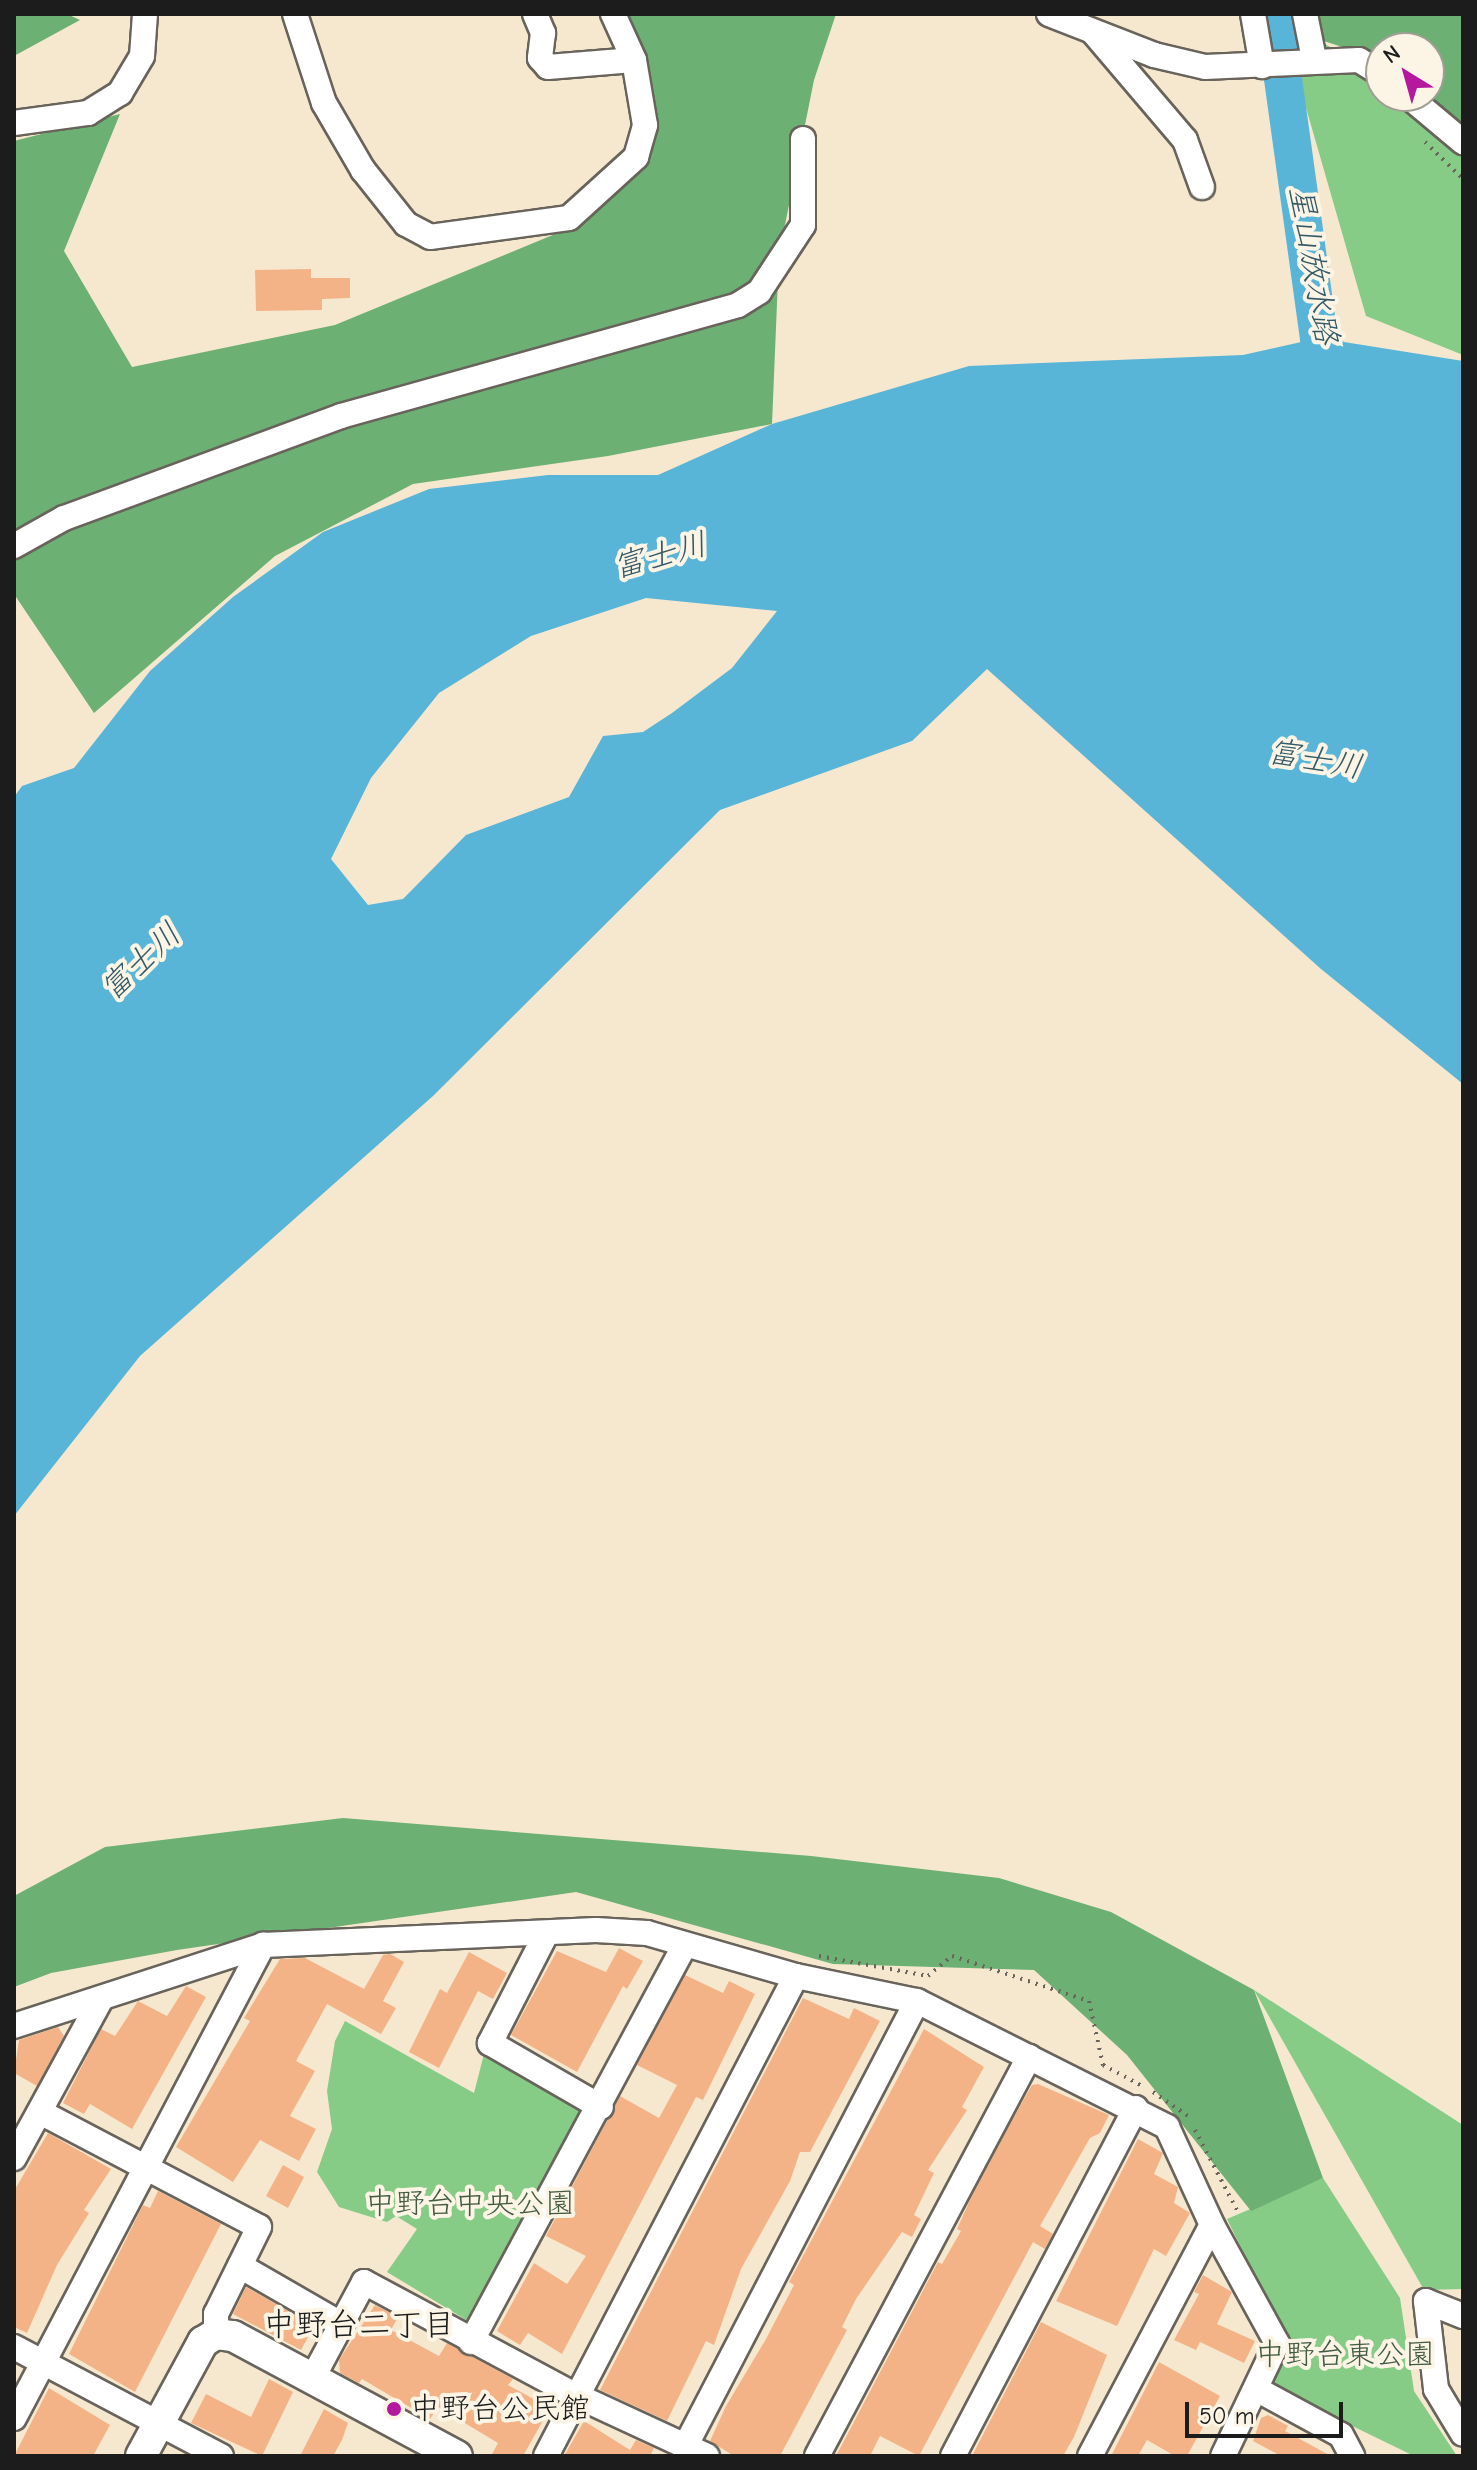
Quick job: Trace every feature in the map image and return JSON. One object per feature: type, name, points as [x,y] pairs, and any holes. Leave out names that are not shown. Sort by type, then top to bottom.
[{"type":"street","points":[[14,123],[88,113],[120,93],[142,56],[145,14]]},
{"type":"street","points":[[295,14],[324,103],[363,170],[406,224],[430,237],[569,218],[609,185],[636,157],[645,125],[634,60],[613,14]]},
{"type":"street","points":[[535,14],[543,33],[540,58],[548,67],[634,60]]},
{"type":"street","points":[[1049,14],[1205,67],[1262,66],[1314,59],[1359,60],[1365,64]]},
{"type":"street","points":[[1253,14],[1262,66]]},
{"type":"street","points":[[1305,14],[1314,59]]},
{"type":"street","points":[[1092,30],[1185,140],[1202,187]]},
{"type":"street","points":[[1427,112],[1463,142]]},
{"type":"street","points":[[14,546],[64,518],[341,416],[738,305],[759,292],[803,225],[803,139]]},
{"type":"street","points":[[14,2026],[263,1945],[546,1934],[647,1933],[796,1976],[917,2001],[1136,2108],[1167,2127],[1212,2225],[1277,2343],[1258,2390],[1223,2456]]},
{"type":"street","points":[[546,1934],[490,2043],[601,2107]]},
{"type":"street","points":[[14,2418],[263,1945]]},
{"type":"street","points":[[471,2342],[601,2107],[684,1946]]},
{"type":"street","points":[[546,2456],[796,1976]]},
{"type":"street","points":[[14,2158],[101,1999]]},
{"type":"street","points":[[312,2379],[364,2282],[471,2342],[577,2396],[697,2451],[917,2001]]},
{"type":"street","points":[[817,2456],[1029,2057]]},
{"type":"street","points":[[953,2456],[1136,2108]]},
{"type":"street","points":[[40,2112],[259,2227],[216,2314],[216,2334]]},
{"type":"street","points":[[1090,2456],[1212,2225]]},
{"type":"street","points":[[240,2266],[341,2324]]},
{"type":"street","points":[[1463,2316],[1426,2301],[1436,2389],[1463,2434]]},
{"type":"street","points":[[141,2456],[203,2342],[216,2334],[233,2336],[457,2456]]},
{"type":"street","points":[[14,2347],[221,2456]]},
{"type":"street","points":[[1258,2390],[1341,2435],[1352,2456]]},
{"type":"green space","points":[[14,14],[67,14],[80,20],[14,56]]},
{"type":"green space","points":[[618,14],[836,14],[814,80],[779,255],[772,424],[608,456],[413,484],[275,556],[94,713],[14,594],[14,141],[120,114],[64,251],[132,367],[335,325],[577,225],[649,119]]},
{"type":"green space","points":[[1313,14],[1463,14],[1463,124],[1445,109],[1445,32],[1365,32],[1365,54],[1317,39]]},
{"type":"green space","points":[[1317,39],[1365,68],[1365,112],[1435,112],[1463,130],[1463,355],[1366,316],[1298,80]]},
{"type":"green space","points":[[343,1818],[811,1856],[999,1878],[1111,1912],[1254,1990],[1323,2178],[1251,2211],[1127,2055],[1034,1970],[833,1964],[576,1892],[177,1950],[51,1973],[14,1987],[14,1896],[105,1847]]},
{"type":"green space","points":[[1254,1990],[1463,2125],[1463,2289],[1424,2290]]},
{"type":"green space","name":"中野台中央公園","points":[[345,2021],[474,2093],[485,2050],[583,2107],[468,2321],[387,2272],[417,2229],[396,2216],[387,2222],[339,2207],[317,2172],[332,2129],[327,2091],[335,2041]]},
{"type":"green space","name":"中野台東公園","points":[[1323,2178],[1400,2298],[1414,2391],[1457,2456],[1414,2456],[1268,2385],[1287,2341],[1227,2219]]},
{"type":"water","name":"富士川","points":[[1319,338],[1463,361],[1463,1084],[1321,969],[987,669],[912,741],[720,810],[433,1096],[140,1356],[14,1516],[14,797],[22,786],[74,768],[150,671],[233,597],[323,532],[429,489],[548,475],[658,475],[772,424],[969,366],[1243,355]],"holes":[[[646,598],[777,611],[732,668],[672,713],[643,732],[603,736],[569,797],[466,835],[403,899],[368,905],[331,859],[371,778],[439,693],[531,636]]]},
{"type":"building","points":[[311,269],[311,278],[350,278],[350,298],[322,299],[322,310],[256,311],[255,270]]},
{"type":"building","points":[[619,1948],[643,1961],[627,1989],[623,1986],[577,2072],[511,2035],[557,1951],[606,1972]]},
{"type":"building","points":[[469,1952],[507,1973],[493,1999],[478,1991],[439,2068],[409,2052],[440,1989],[447,1993]]},
{"type":"building","points":[[390,1954],[404,1962],[383,2001],[396,2008],[381,2034],[327,2004],[296,2061],[315,2071],[290,2116],[316,2129],[299,2161],[260,2140],[233,2182],[176,2147],[250,2021],[244,2018],[280,1959],[305,1958],[364,1989],[383,1955]]},
{"type":"building","points":[[685,1975],[723,1993],[729,1981],[755,1994],[703,2100],[696,2097],[562,2354],[528,2333],[520,2345],[497,2331],[534,2263],[567,2284],[586,2256],[546,2236],[620,2096],[659,2118],[677,2085],[637,2065]]},
{"type":"building","points":[[186,1986],[206,1997],[132,2129],[90,2104],[84,2114],[63,2103],[101,2029],[115,2036],[138,2001],[167,2016]]},
{"type":"building","points":[[803,1998],[849,2019],[854,2008],[880,2021],[810,2152],[800,2152],[790,2181],[741,2269],[714,2345],[706,2341],[667,2421],[600,2390]]},
{"type":"building","points":[[58,2027],[64,2036],[37,2086],[14,2073],[19,2040]]},
{"type":"building","points":[[924,2029],[984,2067],[962,2107],[967,2110],[928,2170],[934,2173],[914,2215],[921,2219],[912,2237],[902,2232],[856,2299],[842,2327],[847,2330],[780,2456],[734,2456],[710,2441],[726,2406],[794,2285],[789,2282]]},
{"type":"building","points":[[1038,2084],[1109,2115],[1100,2133],[1090,2138],[1040,2226],[1053,2234],[1045,2249],[1033,2242],[919,2456],[880,2436],[870,2456],[836,2456],[938,2262],[942,2264],[961,2231],[957,2229],[970,2200],[1011,2122],[1032,2085]]},
{"type":"building","points":[[48,2133],[111,2169],[84,2210],[89,2213],[57,2265],[27,2333],[14,2327],[14,2191]]},
{"type":"building","points":[[1138,2139],[1163,2153],[1154,2174],[1178,2187],[1174,2203],[1190,2213],[1166,2256],[1154,2249],[1117,2326],[1056,2301]]},
{"type":"building","points":[[283,2165],[304,2177],[288,2208],[266,2196]]},
{"type":"building","points":[[158,2191],[221,2224],[135,2392],[69,2354],[143,2205],[150,2208]]},
{"type":"building","points":[[1203,2275],[1232,2292],[1217,2324],[1255,2341],[1244,2363],[1200,2342],[1196,2350],[1174,2340],[1199,2294],[1194,2292]]},
{"type":"building","points":[[246,2287],[314,2326],[301,2350],[233,2314]]},
{"type":"building","points":[[375,2305],[398,2317],[391,2330],[439,2356],[447,2343],[513,2379],[508,2385],[550,2408],[523,2456],[491,2456],[498,2443],[438,2407],[430,2419],[362,2379],[359,2383],[340,2373],[339,2360]]},
{"type":"building","points":[[1041,2322],[1107,2355],[1074,2437],[1063,2456],[972,2456]]},
{"type":"building","points":[[1159,2362],[1220,2396],[1187,2456],[1175,2456],[1147,2440],[1138,2456],[1111,2456]]},
{"type":"building","points":[[269,2379],[293,2392],[262,2456],[191,2423],[206,2394],[251,2417]]},
{"type":"building","points":[[49,2388],[110,2425],[93,2456],[14,2456]]},
{"type":"building","points":[[324,2409],[348,2423],[342,2440],[333,2456],[300,2456]]},
{"type":"building","points":[[1268,2415],[1288,2426],[1285,2431],[1331,2456],[1281,2456],[1253,2441],[1261,2418]]},
{"type":"building","points":[[584,2421],[630,2450],[636,2440],[654,2448],[650,2456],[564,2456]]},
{"type":"waterway","name":"星山放水路","points":[[1274,14],[1319,338],[1345,380]]},
{"type":"place","name":"中野台公民館","points":[[394,2409]]},
{"type":"district","name":"中野台二丁目","points":[[359,2325]]}]
